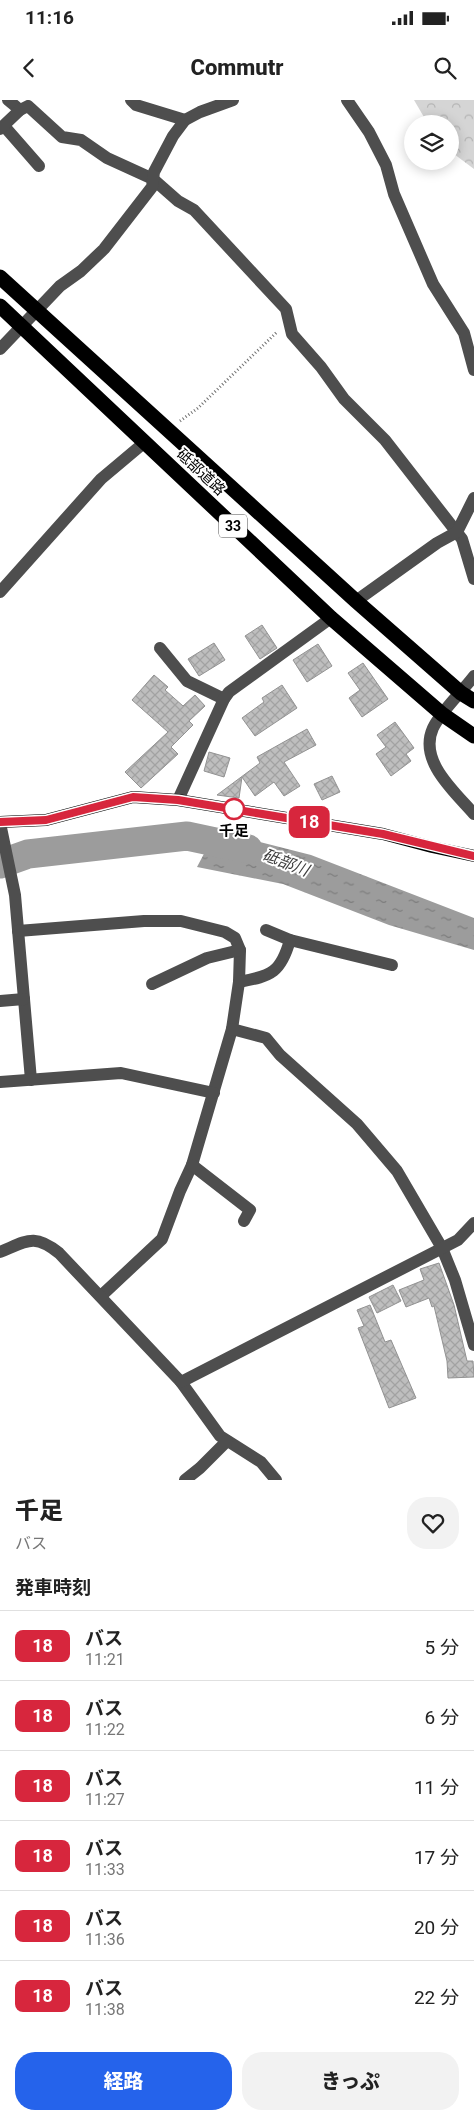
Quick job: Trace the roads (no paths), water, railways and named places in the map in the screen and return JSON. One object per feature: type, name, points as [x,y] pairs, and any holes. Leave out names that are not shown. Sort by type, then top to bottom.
[{"type":"highway","name":"砥部道路","points":[[0,277],[356,601],[461,693],[474,701]]},
{"type":"highway","name":"砥部道路","points":[[0,306],[331,618],[442,714],[474,736]]},
{"type":"main road","points":[[0,822],[46,820],[133,797],[178,800],[383,834],[474,856]]},
{"type":"street","points":[[8,100],[20,110]]},
{"type":"street","points":[[131,100],[136,105],[185,120]]},
{"type":"street","points":[[0,349],[60,286],[81,271],[104,249],[152,187],[154,172],[173,136],[185,120],[200,112],[233,100]]},
{"type":"street","points":[[347,100],[369,132],[386,165],[394,194],[433,284],[464,333],[474,370]]},
{"type":"street","points":[[39,166],[2,127],[20,110],[28,106],[62,137],[81,140],[107,158],[153,179],[178,201],[194,210],[286,309],[292,334],[321,367],[344,399],[385,440],[457,532],[462,539],[474,579]]},
{"type":"street","points":[[1,588],[101,479],[145,442]]},
{"type":"street","points":[[356,601],[437,543],[457,532],[474,498]]},
{"type":"street","points":[[178,800],[224,699],[229,692],[331,618]]},
{"type":"street","points":[[160,648],[187,681],[224,699]]},
{"type":"street","points":[[474,676],[442,714],[433,728],[429,744],[432,761],[444,780],[474,814]]},
{"type":"street","points":[[0,822],[15,895],[31,1080]]},
{"type":"street","points":[[18,931],[144,921],[181,922],[225,932],[234,938],[240,950],[239,982],[232,1028],[192,1166],[162,1238],[102,1295]]},
{"type":"street","points":[[266,930],[290,940],[392,965]]},
{"type":"street","points":[[239,982],[262,977],[276,969],[284,960],[290,940]]},
{"type":"street","points":[[152,984],[207,958],[240,950]]},
{"type":"street","points":[[0,1001],[24,999]]},
{"type":"street","points":[[232,1028],[266,1038],[280,1055],[357,1124],[396,1172],[442,1248],[455,1280],[474,1345]]},
{"type":"street","points":[[0,1082],[121,1073],[214,1093]]},
{"type":"street","points":[[192,1166],[250,1210],[244,1221]]},
{"type":"street","points":[[181,1382],[458,1240],[474,1223]]},
{"type":"street","points":[[0,1252],[28,1241],[45,1241],[102,1295],[181,1382],[220,1436],[261,1462],[276,1480]]},
{"type":"street","points":[[184,1480],[200,1468],[227,1440]]},
{"type":"water","points":[[216,831],[311,855],[474,918],[474,950],[389,925],[283,884],[197,867]]},
{"type":"waterway","name":"砥部川","points":[[0,864],[28,854],[187,836],[248,849]]},
{"type":"place","name":"千足","points":[[234,809]]}]
